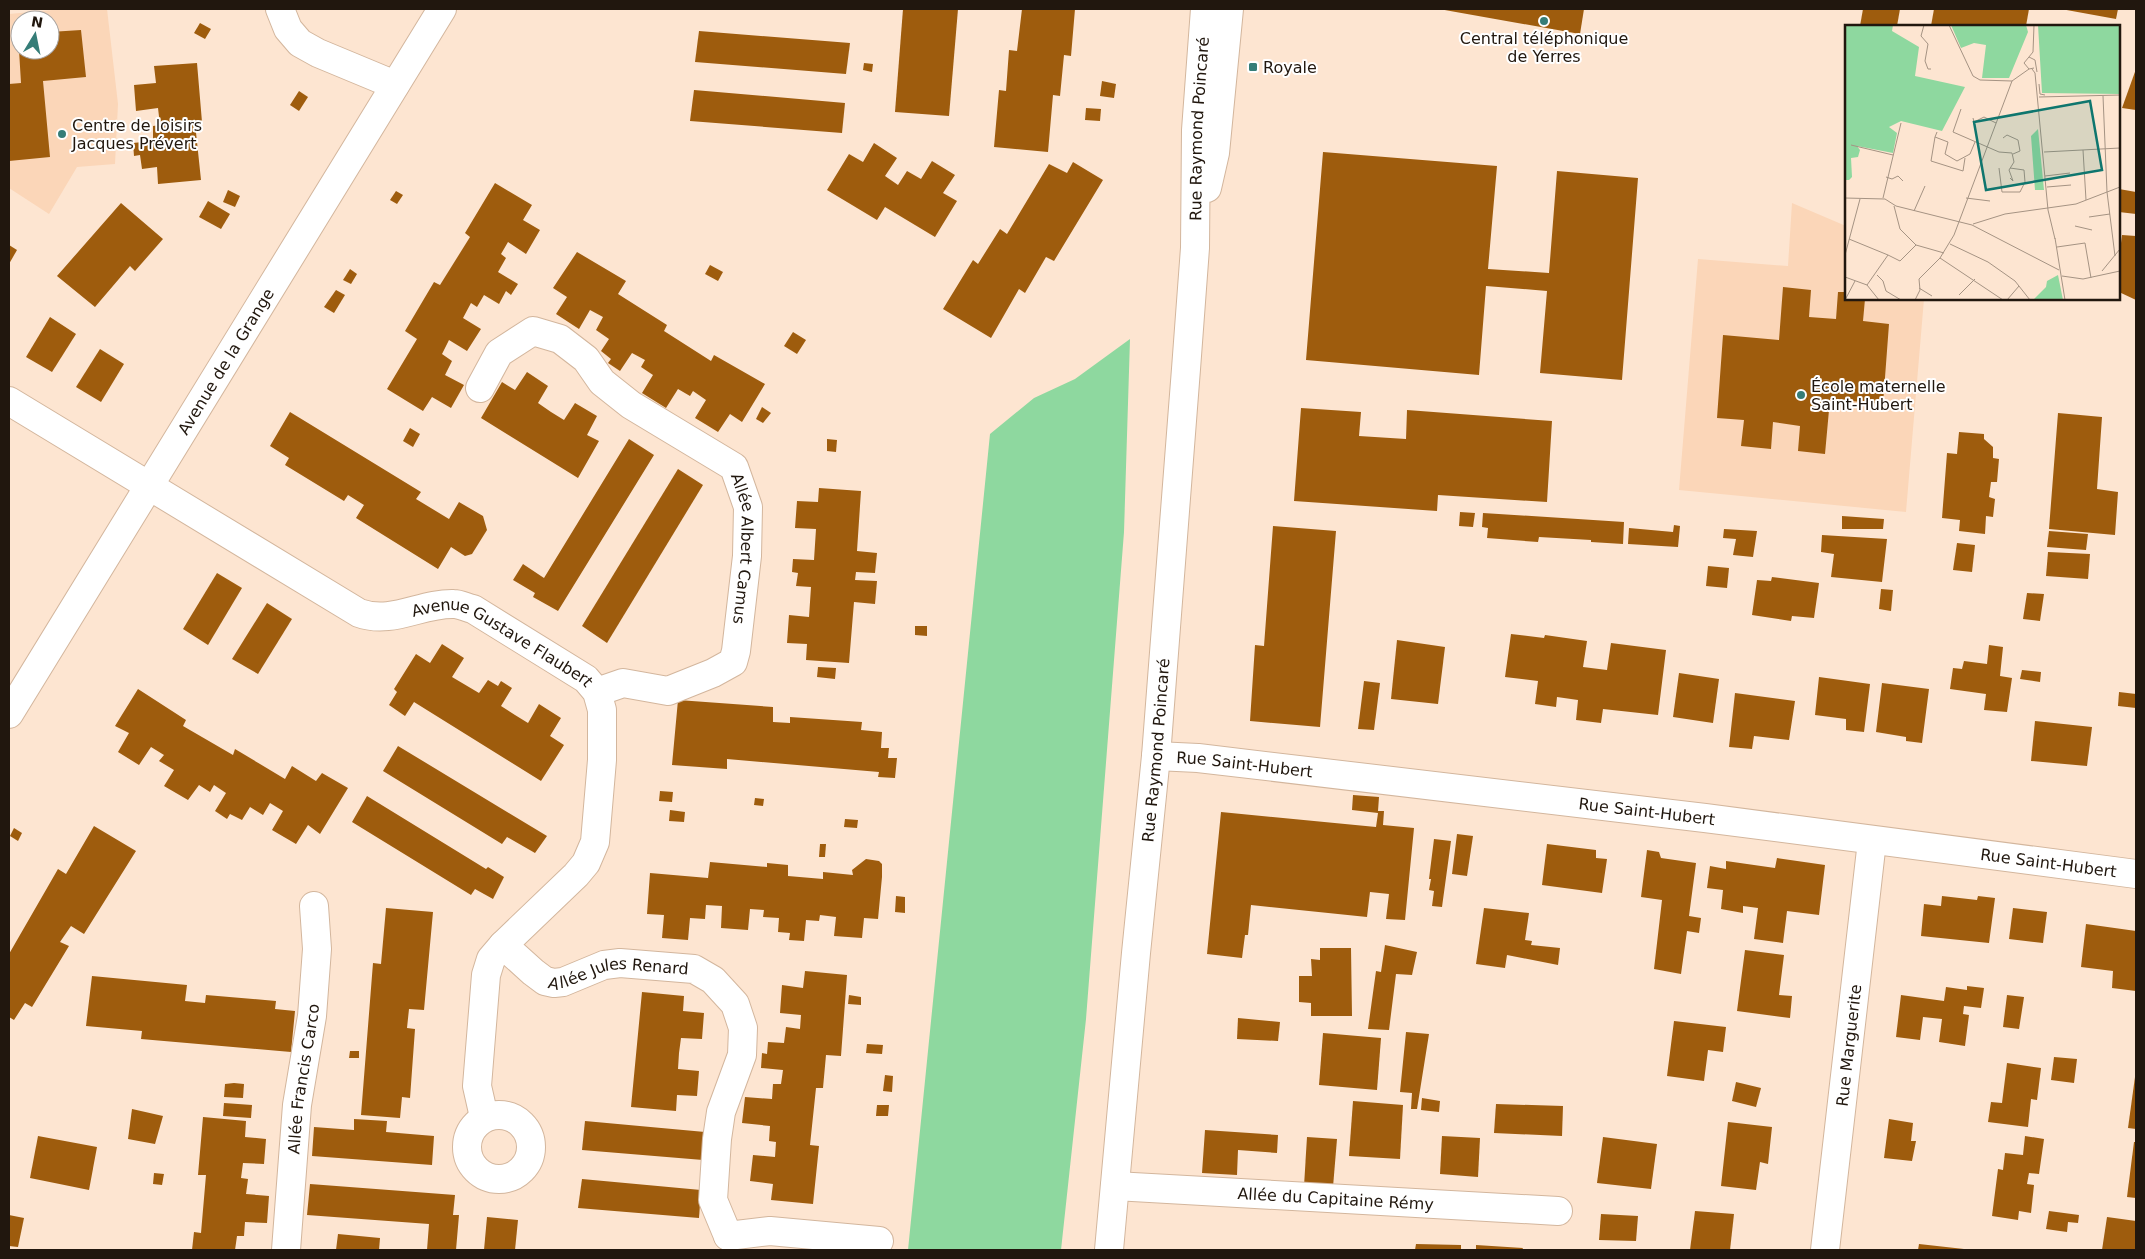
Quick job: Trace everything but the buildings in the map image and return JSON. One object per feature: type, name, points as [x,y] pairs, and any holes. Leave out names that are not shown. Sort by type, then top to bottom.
[{"type":"street","points":[[280,9],[288,29],[300,43],[318,53],[395,85]]},
{"type":"street","name":"Avenue de la Grange","points":[[9,714],[442,9]]},
{"type":"street","name":"Rue Raymond Poincaré","points":[[1110,1250],[1136,953],[1156,756],[1195,248],[1196,130],[1205,9]]},
{"type":"street","name":"Rue Raymond Poincaré","points":[[1195,248],[1215,153],[1229,9]]},
{"type":"street","name":"Allée Albert Camus","points":[[480,388],[499,353],[533,331],[560,339],[586,359],[602,382],[632,405],[734,467],[748,508],[747,556],[736,651],[733,662],[713,673],[668,691],[623,683],[597,692]]},
{"type":"street","name":"Avenue Gustave Flaubert","points":[[9,401],[359,614],[372,618],[389,617],[455,604],[473,609],[586,679],[597,692],[602,710],[602,760],[596,842],[586,863],[576,875],[503,945],[491,959],[486,976],[477,1086],[484,1117]]},
{"type":"street","name":"Rue Saint-Hubert","points":[[1156,756],[1198,758],[1705,818],[2136,874]]},
{"type":"street","name":"Rue Marguerite","points":[[1825,1250],[1872,841]]},
{"type":"street","name":"Allée Francis Carco","points":[[286,1250],[297,1106],[312,1016],[316,949],[314,906]]},
{"type":"street","name":"Allée Jules Renard","points":[[503,945],[539,976],[554,984],[604,965],[620,963],[694,969],[714,980],[735,1004],[743,1028],[742,1055],[721,1112],[717,1139],[713,1200],[722,1243]]},
{"type":"street","name":"Allée du Capitaine Rémy","points":[[1115,1186],[1558,1211]]},
{"type":"street","points":[[722,1243],[770,1230],[879,1241]]},
{"type":"shaded area","name":"Centre de loisirs Jacques Prévert","points":[[107,9],[118,104],[115,164],[77,167],[49,214],[9,188],[9,14],[10,60],[60,60],[60,10],[52,10]]},
{"type":"shaded area","name":"École maternelle Saint-Hubert","points":[[1792,203],[1845,226],[1845,300],[1924,300],[1906,512],[1679,490],[1698,259],[1788,266]]},
{"type":"green space","points":[[1130,339],[1124,532],[1086,1019],[1061,1250],[908,1250],[990,434],[1034,398],[1075,379]]},
{"type":"place","name":"Central téléphonique de Yerres","points":[[1544,21]]},
{"type":"place","name":"Royale","points":[[1253,67]]},
{"type":"place","name":"Centre de loisirs Jacques Prévert","points":[[62,134]]},
{"type":"place","name":"École maternelle Saint-Hubert","points":[[1801,395]]}]
